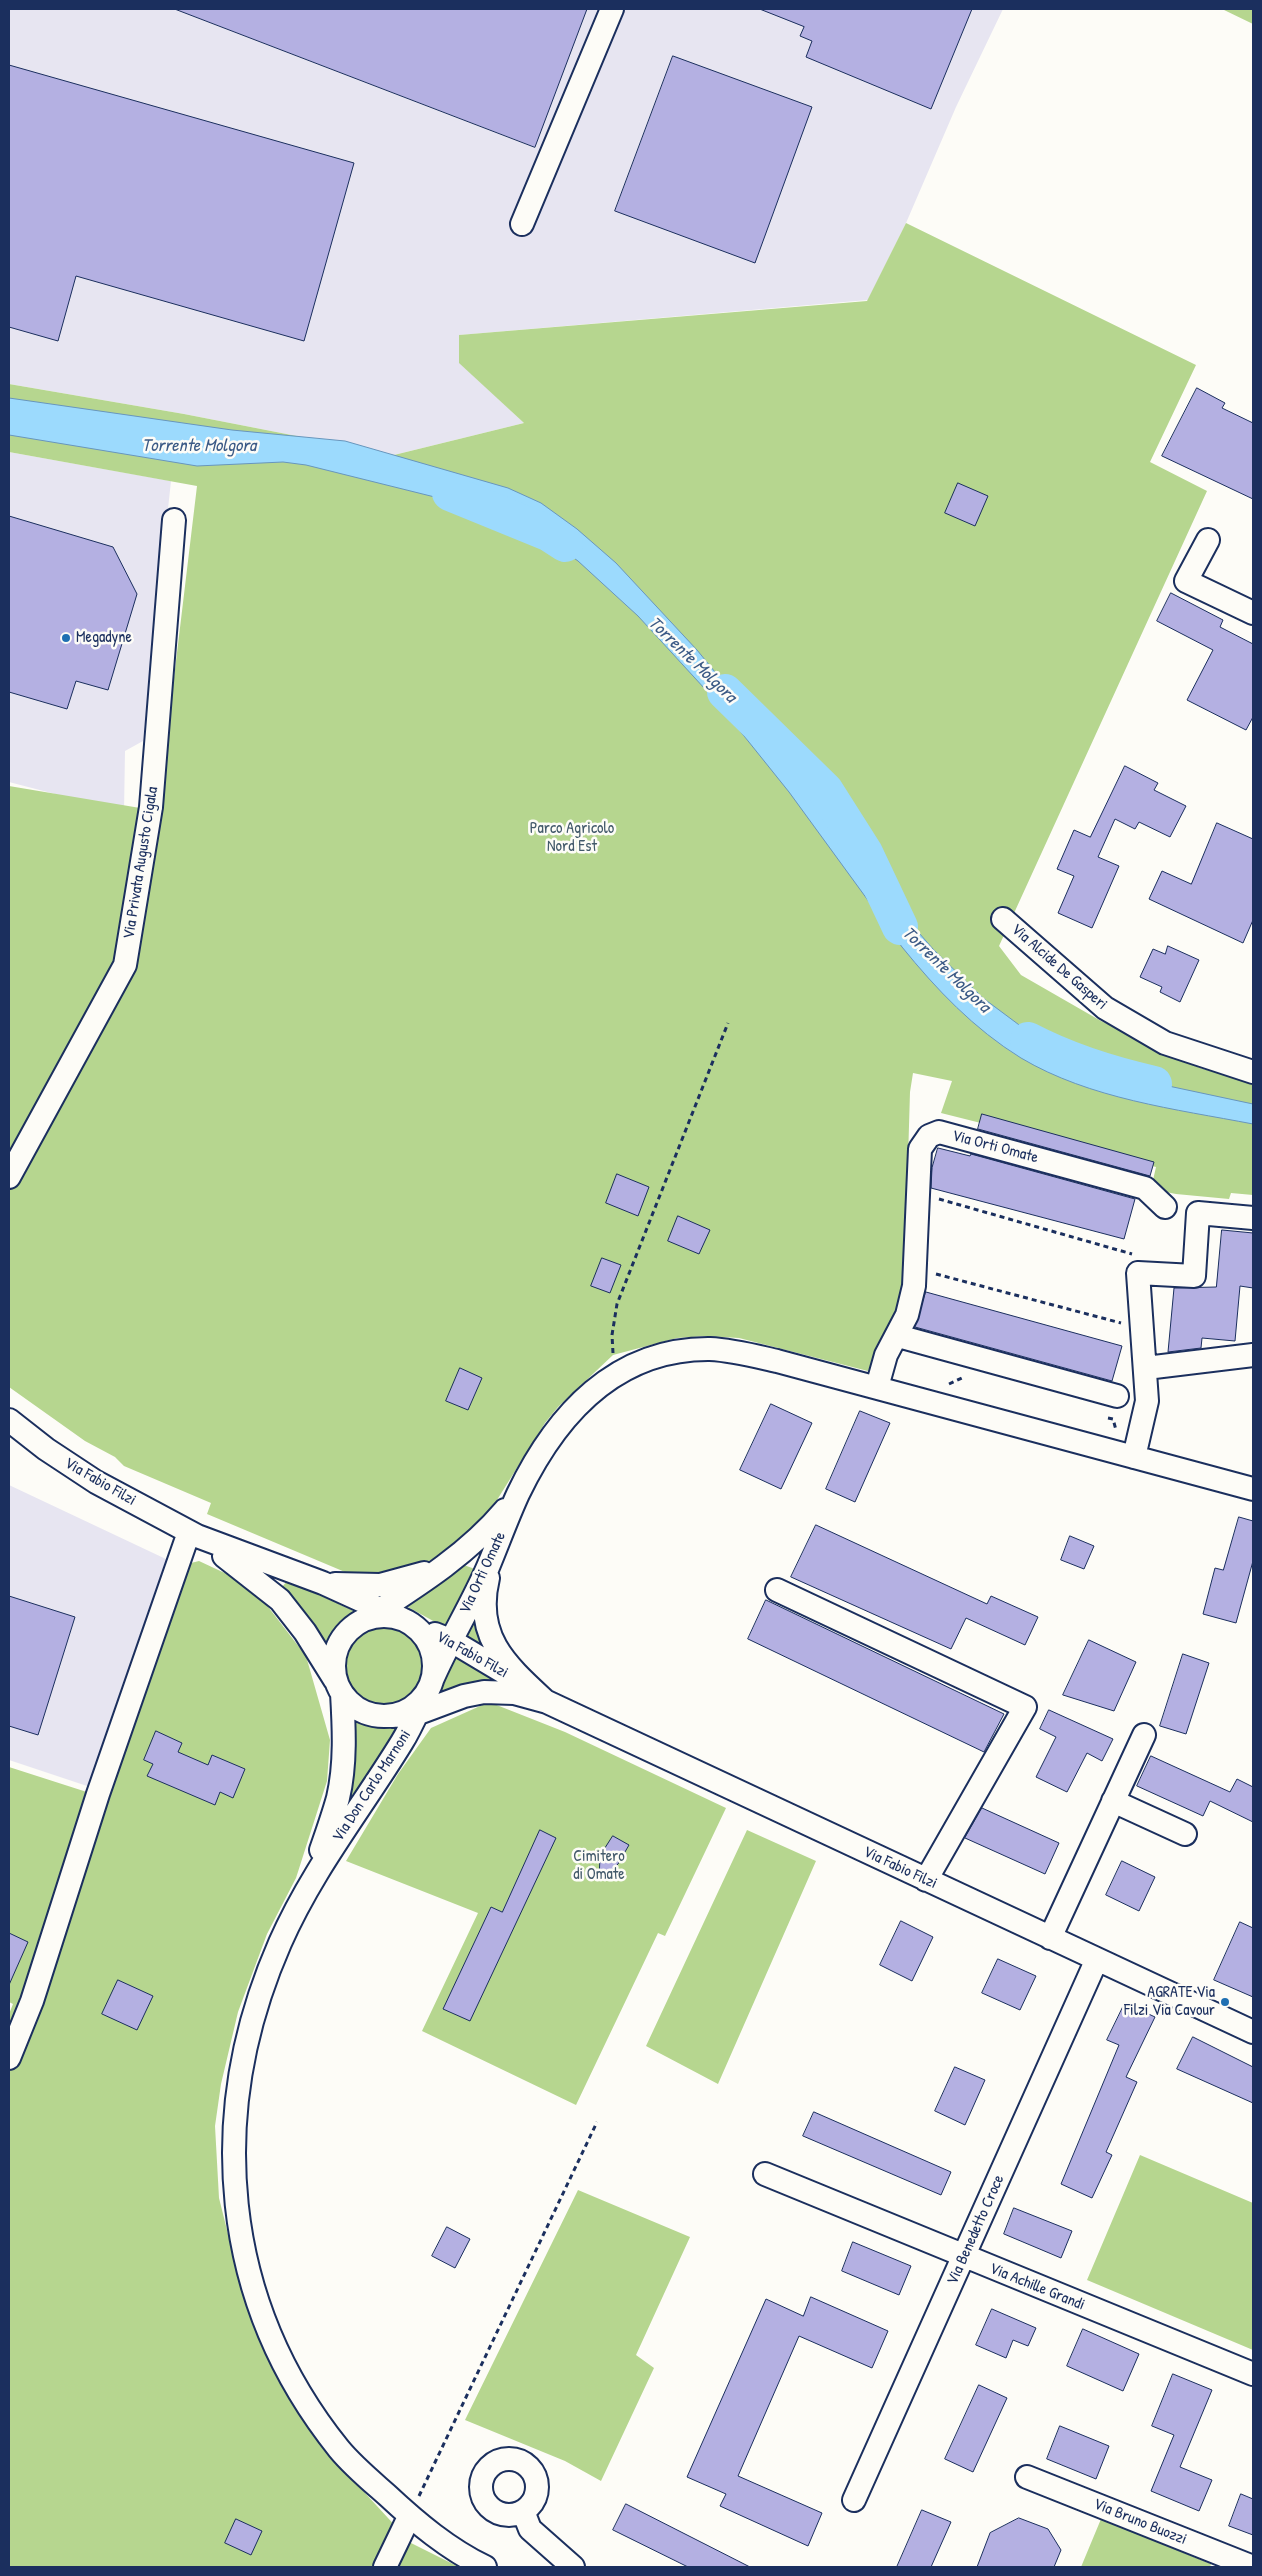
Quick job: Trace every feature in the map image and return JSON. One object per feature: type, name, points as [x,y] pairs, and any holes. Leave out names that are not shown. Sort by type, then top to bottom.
[{"type":"street","points":[[522,224],[612,9]]},
{"type":"street","name":"Via Privata Augusto Cigala","points":[[9,1177],[125,965],[151,807],[174,520]]},
{"type":"street","points":[[1208,540],[1186,581],[1253,613]]},
{"type":"street","name":"Via Alcide De Gasperi","points":[[1003,919],[1105,1008],[1165,1043],[1253,1072]]},
{"type":"street","name":"Via Orti Omate","points":[[877,1387],[886,1355],[898,1336],[914,1286],[920,1149],[929,1136],[939,1132],[1146,1188],[1165,1207]]},
{"type":"street","points":[[1135,1451],[1147,1401],[1138,1273],[1194,1276],[1198,1213],[1253,1218]]},
{"type":"street","points":[[898,1336],[1117,1396]]},
{"type":"street","name":"Via Orti Omate","points":[[430,1686],[450,1640],[478,1588],[519,1493],[559,1427],[579,1403],[618,1373],[666,1354],[722,1350],[777,1361],[1135,1451],[1253,1489]]},
{"type":"street","points":[[1146,1368],[1253,1355]]},
{"type":"street","name":"Via Fabio Filzi","points":[[9,1420],[82,1474],[193,1534],[250,1574],[280,1600],[305,1632],[340,1689]]},
{"type":"street","name":"Via Orti Omate","points":[[360,1622],[448,1563],[488,1530],[519,1493]]},
{"type":"street","points":[[9,2058],[32,2001],[98,1794],[193,1534]]},
{"type":"street","name":"Via Fabio Filzi","points":[[193,1534],[323,1583],[450,1640],[539,1695],[926,1880],[1253,2032]]},
{"type":"street","name":"Via Fabio Filzi","points":[[497,1545],[485,1595],[486,1623],[492,1641],[501,1656],[539,1695]]},
{"type":"street","name":"Via Orti Omate","points":[[323,1583],[380,1585],[432,1570],[448,1563]]},
{"type":"street","points":[[777,1590],[1025,1707],[926,1880]]},
{"type":"street","points":[[382,1616],[407,1622],[423,1635],[431,1648],[434,1664],[430,1686],[410,1709],[392,1716],[372,1715],[361,1711],[340,1689],[334,1668],[337,1650],[345,1635],[360,1622],[382,1616]]},
{"type":"street","name":"Via Don Carlo Marnoni","points":[[430,1686],[402,1742],[312,1877],[280,1943],[266,1978],[240,2073],[234,2120],[234,2166],[241,2234],[249,2271],[265,2319],[303,2397],[341,2451],[410,2517],[451,2548],[485,2567]]},
{"type":"street","name":"Via Don Carlo Marnoni","points":[[312,1877],[338,1797],[344,1727],[340,1689]]},
{"type":"street","name":"Via Fabio Filzi","points":[[392,1716],[416,1714],[464,1696],[484,1692],[539,1695]]},
{"type":"street","points":[[1050,1938],[1144,1735]]},
{"type":"street","points":[[1113,1801],[1186,1834]]},
{"type":"street","name":"Via Benedetto Croce","points":[[854,2500],[1097,1959]]},
{"type":"street","name":"Via Achille Grandi","points":[[765,2174],[1253,2374]]},
{"type":"street","name":"Via Bruno Buozzi","points":[[1027,2477],[1253,2567]]},
{"type":"street","points":[[522,2511],[530,2528],[573,2567]]},
{"type":"street","points":[[385,2567],[410,2517]]},
{"type":"path","points":[[620,1353],[613,1355],[612,1335],[617,1304],[728,1023]]},
{"type":"path","points":[[918,1193],[1131,1252],[1138,1273]]},
{"type":"path","points":[[915,1268],[1143,1330]]},
{"type":"path","points":[[943,1388],[967,1375]]},
{"type":"path","points":[[1104,1416],[1113,1419],[1120,1440],[1135,1451]]},
{"type":"path","points":[[410,2517],[597,2122]]},
{"type":"shaded area","points":[[9,9],[1003,9],[956,107],[906,223],[868,300],[460,335],[460,363],[524,423],[394,455],[184,414],[9,384]]},
{"type":"shaded area","points":[[9,452],[171,481],[143,741],[125,751],[124,812],[9,782]]},
{"type":"shaded area","points":[[9,1485],[168,1560],[93,1788],[9,1760]]},
{"type":"green space","points":[[1222,9],[1253,9],[1253,24]]},
{"type":"green space","name":"Parco Agricolo Nord Est","points":[[906,223],[1196,365],[1150,462],[1207,491],[999,946],[1021,975],[1101,1021],[1200,1068],[1253,1083],[1253,1195],[1231,1193],[1229,1199],[1176,1194],[1151,1189],[1156,1167],[941,1113],[952,1081],[913,1073],[910,1092],[904,1294],[868,1371],[739,1338],[706,1336],[677,1338],[613,1355],[558,1407],[545,1423],[487,1516],[448,1551],[427,1562],[390,1572],[366,1575],[345,1572],[207,1514],[211,1503],[124,1466],[115,1457],[85,1441],[9,1387],[9,786],[158,811],[197,486],[9,452],[9,384],[184,414],[394,455],[524,423],[459,363],[459,335],[867,301]]},
{"type":"green space","points":[[199,1561],[229,1575],[259,1595],[306,1656],[330,1740],[327,1781],[296,1878],[267,1934],[238,2012],[221,2084],[215,2126],[219,2198],[234,2258],[262,2345],[319,2443],[411,2543],[459,2567],[9,2567],[9,2014],[13,2004],[9,2002],[9,1767],[93,1794],[187,1564]]},
{"type":"green space","points":[[461,1564],[475,1569],[480,1574],[446,1628],[406,1606]]},
{"type":"green space","points":[[288,1580],[360,1614],[342,1628],[329,1649],[308,1616],[281,1588]]},
{"type":"green space","points":[[474,1610],[485,1644],[481,1647],[460,1635]]},
{"type":"green space","points":[[384,1627],[399,1630],[412,1639],[421,1652],[424,1667],[421,1682],[412,1695],[399,1704],[384,1707],[369,1704],[356,1695],[347,1682],[344,1667],[347,1652],[356,1639],[369,1630]]},
{"type":"green space","points":[[454,1650],[494,1676],[490,1681],[440,1697],[436,1693]]},
{"type":"green space","name":"Cimitero di Omate","points":[[489,1702],[565,1732],[726,1808],[665,1936],[658,1933],[576,2105],[422,2031],[478,1913],[346,1861],[398,1774],[431,1728]]},
{"type":"green space","points":[[355,1719],[405,1725],[353,1799],[349,1792]]},
{"type":"green space","points":[[747,1830],[816,1861],[718,2084],[646,2046]]},
{"type":"green space","points":[[1140,2155],[1253,2203],[1253,2350],[1087,2280]]},
{"type":"green space","points":[[578,2190],[690,2237],[636,2355],[654,2368],[601,2481],[565,2461],[465,2420]]},
{"type":"green space","points":[[1101,2519],[1211,2564],[1210,2567],[1081,2567]]},
{"type":"water","name":"Torrente Molgora","points":[[9,398],[232,430],[345,441],[508,488],[541,503],[577,529],[616,563],[697,650],[777,748],[906,918],[933,949],[983,998],[1046,1045],[1086,1066],[1145,1081],[1253,1104],[1253,1124],[1134,1101],[1075,1084],[1021,1058],[987,1034],[942,993],[902,947],[789,792],[716,701],[638,616],[578,561],[535,530],[503,514],[306,465],[283,462],[197,466],[9,435]]},
{"type":"building","points":[[175,9],[587,9],[535,147]]},
{"type":"building","points":[[760,9],[972,9],[931,109],[806,57],[812,41],[800,36],[804,27]]},
{"type":"building","points":[[673,56],[812,107],[755,263],[615,211]]},
{"type":"building","points":[[9,65],[354,163],[304,341],[76,276],[58,341],[9,327]]},
{"type":"building","points":[[1197,388],[1225,403],[1222,408],[1253,423],[1253,499],[1162,456]]},
{"type":"building","points":[[958,483],[988,496],[975,526],[945,513]]},
{"type":"building","name":"Megadyne","points":[[9,516],[113,547],[137,594],[108,690],[76,681],[67,709],[9,692]]},
{"type":"building","points":[[1171,593],[1223,620],[1220,627],[1253,644],[1253,717],[1246,730],[1187,700],[1213,650],[1157,621]]},
{"type":"building","points":[[1125,766],[1158,783],[1154,790],[1186,806],[1170,837],[1139,822],[1135,829],[1115,819],[1098,857],[1119,866],[1092,928],[1058,913],[1074,876],[1057,869],[1074,830],[1090,837]]},
{"type":"building","points":[[1217,823],[1253,839],[1253,920],[1243,943],[1149,899],[1162,871],[1191,884]]},
{"type":"building","points":[[1168,946],[1199,960],[1180,1002],[1160,992],[1162,987],[1140,977],[1153,949],[1165,954]]},
{"type":"building","points":[[982,1114],[1154,1162],[1150,1176],[978,1129]]},
{"type":"building","points":[[938,1148],[970,1156],[971,1154],[1135,1199],[1124,1239],[931,1188],[932,1168]]},
{"type":"building","points":[[617,1174],[649,1187],[638,1216],[606,1203]]},
{"type":"building","points":[[678,1216],[710,1230],[699,1254],[668,1241]]},
{"type":"building","points":[[1222,1230],[1253,1233],[1253,1288],[1240,1286],[1235,1341],[1202,1338],[1201,1348],[1168,1352],[1174,1288],[1216,1287]]},
{"type":"building","points":[[602,1258],[621,1265],[610,1293],[591,1286]]},
{"type":"building","points":[[926,1292],[1122,1346],[1112,1381],[915,1327]]},
{"type":"building","points":[[460,1368],[482,1378],[468,1410],[446,1401]]},
{"type":"building","points":[[771,1404],[812,1423],[781,1489],[740,1470]]},
{"type":"building","points":[[860,1411],[890,1423],[855,1502],[826,1489]]},
{"type":"building","points":[[1239,1517],[1253,1521],[1253,1561],[1236,1623],[1203,1614],[1215,1568],[1223,1570]]},
{"type":"building","points":[[816,1525],[987,1604],[991,1596],[1038,1617],[1025,1645],[966,1618],[951,1649],[791,1577]]},
{"type":"building","points":[[1070,1536],[1094,1546],[1084,1569],[1061,1560]]},
{"type":"building","points":[[9,1596],[75,1617],[38,1735],[9,1726]]},
{"type":"building","points":[[766,1600],[1004,1714],[984,1752],[748,1639]]},
{"type":"building","points":[[1089,1640],[1136,1662],[1114,1711],[1063,1695]]},
{"type":"building","points":[[1183,1654],[1209,1663],[1186,1734],[1160,1726]]},
{"type":"building","points":[[1049,1710],[1113,1739],[1102,1761],[1087,1753],[1067,1792],[1036,1777],[1056,1737],[1040,1729]]},
{"type":"building","points":[[156,1731],[182,1743],[178,1752],[208,1765],[212,1755],[245,1769],[233,1798],[220,1792],[215,1805],[147,1776],[153,1764],[144,1760]]},
{"type":"building","points":[[1151,1756],[1230,1792],[1237,1779],[1253,1787],[1253,1822],[1210,1801],[1203,1816],[1137,1786]]},
{"type":"building","points":[[982,1808],[1059,1843],[1045,1874],[965,1838]]},
{"type":"building","points":[[540,1830],[556,1838],[470,2021],[443,2009],[491,1907],[502,1912]]},
{"type":"building","points":[[613,1836],[629,1845],[618,1864],[599,1881],[600,1856]]},
{"type":"building","points":[[1122,1861],[1155,1877],[1139,1911],[1106,1895]]},
{"type":"building","points":[[901,1921],[933,1937],[912,1981],[880,1965]]},
{"type":"building","points":[[1240,1922],[1253,1928],[1253,1997],[1214,1980]]},
{"type":"building","points":[[9,1933],[28,1942],[9,1985]]},
{"type":"building","points":[[998,1959],[1036,1976],[1020,2010],[982,1993]]},
{"type":"building","points":[[118,1980],[153,1996],[137,2030],[102,2014]]},
{"type":"building","points":[[1125,2003],[1155,2017],[1126,2077],[1137,2082],[1106,2152],[1112,2155],[1092,2198],[1061,2184],[1119,2045],[1107,2040]]},
{"type":"building","points":[[1193,2037],[1253,2067],[1253,2103],[1177,2069]]},
{"type":"building","points":[[955,2067],[985,2080],[965,2125],[935,2111]]},
{"type":"building","points":[[814,2112],[951,2172],[941,2195],[803,2136]]},
{"type":"building","points":[[1014,2208],[1072,2231],[1061,2258],[1004,2234]]},
{"type":"building","points":[[447,2227],[470,2239],[455,2268],[432,2256]]},
{"type":"building","points":[[853,2242],[911,2266],[899,2295],[842,2271]]},
{"type":"building","points":[[811,2297],[888,2331],[872,2368],[799,2336],[738,2476],[822,2513],[808,2546],[720,2506],[726,2494],[687,2477],[766,2299],[803,2316]]},
{"type":"building","points":[[992,2309],[1036,2328],[1028,2346],[1013,2340],[1006,2358],[976,2345]]},
{"type":"building","points":[[1083,2329],[1139,2354],[1123,2391],[1067,2366]]},
{"type":"building","points":[[1173,2374],[1212,2390],[1180,2467],[1212,2480],[1199,2511],[1151,2491],[1174,2435],[1152,2426]]},
{"type":"building","points":[[979,2385],[1007,2398],[973,2472],[945,2459]]},
{"type":"building","points":[[1060,2426],[1109,2446],[1096,2479],[1047,2459]]},
{"type":"building","points":[[1241,2494],[1253,2499],[1253,2535],[1229,2526]]},
{"type":"building","points":[[626,2504],[750,2567],[688,2567],[613,2530]]},
{"type":"building","points":[[922,2510],[951,2522],[931,2567],[897,2567]]},
{"type":"building","points":[[1019,2518],[1048,2529],[1061,2550],[1054,2567],[977,2567],[990,2533]]},
{"type":"building","points":[[236,2519],[262,2531],[251,2555],[225,2543]]},
{"type":"waterway","name":"Torrente Molgora","points":[[450,493],[548,533],[565,544]]},
{"type":"waterway","name":"Torrente Molgora","points":[[725,692],[825,790],[865,853],[900,927]]},
{"type":"waterway","name":"Torrente Molgora","points":[[1028,1040],[1090,1066],[1154,1084]]},
{"type":"place","name":"Megadyne","points":[[66,638]]},
{"type":"place","name":"AGRATE Via Filzi Via Cavour","points":[[1225,2002]]}]
